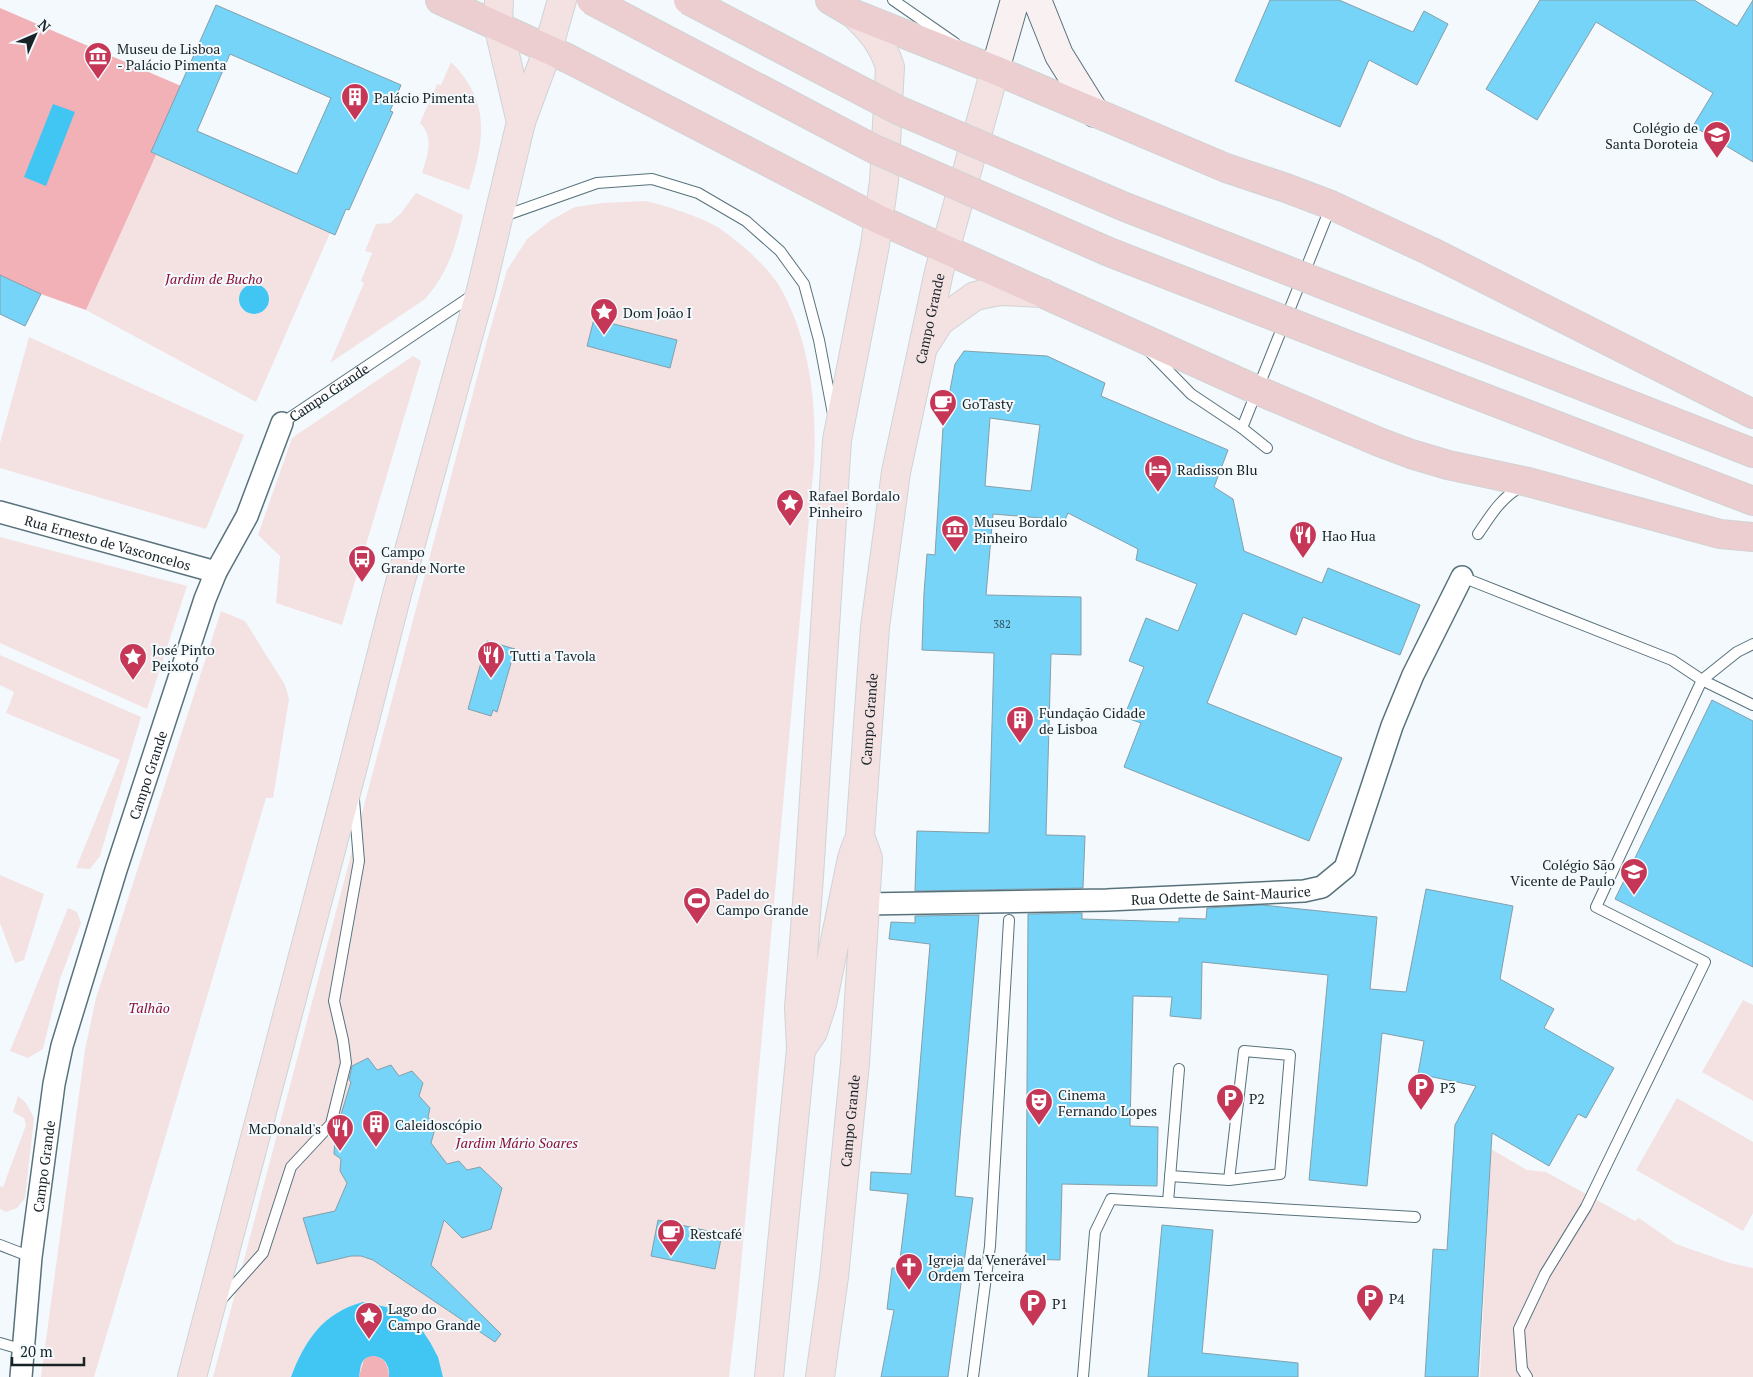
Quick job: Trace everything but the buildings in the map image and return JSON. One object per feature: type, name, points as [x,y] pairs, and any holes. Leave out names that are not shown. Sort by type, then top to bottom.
[{"type":"highway","points":[[440,0],[498,13],[548,49],[878,220],[1257,390],[1379,442],[1448,465],[1528,482],[1720,534],[1753,537]]},
{"type":"highway","points":[[591,0],[874,149],[1110,252],[1753,501]]},
{"type":"highway","points":[[688,0],[898,110],[1125,207],[1753,453]]},
{"type":"highway","points":[[830,0],[854,14],[996,70],[1226,168],[1279,185],[1331,206],[1430,251],[1753,414]]},
{"type":"main road","points":[[192,1377],[397,594],[480,290],[521,122],[548,49],[562,0]]},
{"type":"main road","points":[[996,70],[1015,0]]},
{"type":"main road","points":[[1037,0],[1059,55],[1095,113]]},
{"type":"main road","points":[[498,13],[521,122]]},
{"type":"main road","points":[[768,1377],[801,1049],[799,1008],[837,440],[874,245],[884,181],[890,67],[884,49],[875,34],[854,14]]},
{"type":"main road","name":"Campo Grande","points":[[820,1377],[834,1277],[855,1063],[868,858],[860,836],[875,627],[896,472],[921,350],[945,250],[996,70]]},
{"type":"main road","points":[[921,350],[940,321],[975,296],[1000,291],[1045,294]]},
{"type":"main road","points":[[801,1049],[813,1032],[822,1004],[852,858],[860,836]]},
{"type":"street","name":"Campo Grande","points":[[21,1377],[31,1257],[54,1084],[62,1046],[116,870],[205,599],[216,572],[247,516],[282,423]]},
{"type":"street","name":"Rua Ernesto de Vasconcelos","points":[[0,512],[216,572]]},
{"type":"street","name":"Rua Odette de Saint-Maurice","points":[[865,904],[1117,900],[1304,891],[1322,886],[1344,868],[1392,726],[1412,675],[1462,577]]},
{"type":"lane","points":[[893,0],[996,70]]},
{"type":"lane","points":[[498,218],[597,183],[652,179],[698,193],[746,221],[780,251],[804,284],[819,340],[837,440]]},
{"type":"lane","points":[[1242,428],[1331,206]]},
{"type":"lane","name":"Campo Grande","points":[[282,423],[480,290]]},
{"type":"lane","points":[[1132,333],[1191,394],[1242,428],[1267,448]]},
{"type":"lane","points":[[1478,534],[1500,502],[1511,492],[1528,482]]},
{"type":"lane","points":[[1462,577],[1672,660],[1702,680],[1753,704]]},
{"type":"lane","points":[[1527,1377],[1522,1369],[1519,1329],[1545,1274],[1586,1207],[1705,962],[1596,907],[1702,680],[1737,652],[1753,644]]},
{"type":"lane","points":[[210,1312],[264,1253],[291,1167],[331,1124],[346,1063],[334,1001],[359,861],[351,774]]},
{"type":"lane","points":[[973,1377],[990,1246],[1009,920]]},
{"type":"lane","points":[[1170,1176],[1228,1180],[1280,1174],[1290,1055],[1244,1051],[1228,1180]]},
{"type":"lane","points":[[1168,1202],[1179,1069]]},
{"type":"lane","points":[[1083,1377],[1095,1232],[1111,1199],[1415,1217]]},
{"type":"lane","points":[[0,1245],[31,1257]]},
{"type":"lane","points":[[0,1343],[24,1350]]},
{"type":"green space","points":[[451,62],[464,77],[479,107],[481,138],[469,190],[422,173],[428,154],[429,141],[425,129],[420,123],[437,84],[441,85]]},
{"type":"green space","name":"Jardim de Bucho","points":[[156,155],[330,233],[256,402],[86,310]]},
{"type":"green space","points":[[416,193],[463,215],[454,249],[445,270],[425,299],[330,363],[364,283],[361,281],[372,253],[365,251],[376,224],[390,223],[401,213]]},
{"type":"green space","name":"Jardim Mário Soares","points":[[646,201],[681,211],[717,227],[747,250],[771,275],[780,287],[790,307],[805,350],[814,418],[814,464],[738,1299],[729,1377],[213,1377],[507,270],[527,239],[551,220],[575,207],[602,203]]},
{"type":"green space","points":[[29,337],[244,435],[206,529],[0,468],[0,443]]},
{"type":"green space","points":[[413,356],[421,361],[342,625],[276,603],[280,556],[258,535],[292,438]]},
{"type":"green space","points":[[0,537],[187,586],[147,709],[0,643]]},
{"type":"green space","name":"Talhão","points":[[221,611],[245,621],[285,685],[289,699],[273,798],[266,798],[94,1377],[41,1377],[85,1050],[96,998]]},
{"type":"green space","points":[[0,655],[141,717],[100,856],[90,869],[76,868],[120,760],[6,713],[14,692],[0,685]]},
{"type":"green space","points":[[0,875],[44,894],[24,960],[15,963],[0,923]]},
{"type":"green space","points":[[68,908],[77,912],[81,923],[60,979],[43,1049],[28,1058],[10,1051]]},
{"type":"green space","points":[[1743,1000],[1753,1005],[1753,1101],[1702,1072]]},
{"type":"green space","points":[[18,1096],[26,1103],[34,1118],[25,1198],[17,1208],[6,1212],[0,1209],[0,1186],[3,1187],[26,1125],[24,1118],[13,1112]]},
{"type":"green space","points":[[1677,1098],[1753,1142],[1753,1213],[1743,1231],[1636,1170]]},
{"type":"green space","points":[[1491,1149],[1527,1170],[1546,1172],[1635,1221],[1639,1218],[1676,1244],[1730,1263],[1753,1268],[1753,1377],[1480,1377]]},
{"type":"shaded area","points":[[0,8],[181,86],[151,152],[156,155],[86,310],[41,294],[0,275]]},
{"type":"shaded area","points":[[369,1356],[378,1357],[384,1361],[388,1368],[389,1377],[359,1377],[364,1360]]},
{"type":"water","points":[[53,104],[75,112],[46,186],[24,177]]},
{"type":"water","points":[[254,284],[265,288],[269,299],[265,310],[254,314],[243,310],[239,299],[243,288]]},
{"type":"water","name":"Lago do Campo Grande","points":[[363,1302],[391,1308],[422,1330],[438,1357],[443,1377],[389,1377],[388,1368],[383,1359],[372,1356],[363,1361],[359,1377],[291,1377],[309,1340],[317,1330],[337,1313]]},
{"type":"place","name":"Museu de Lisboa - Palácio Pimenta","points":[[98,80]]},
{"type":"place","name":"Palácio Pimenta","points":[[355,121]]},
{"type":"place","name":"Colégio de Santa Doroteia","points":[[1717,159]]},
{"type":"place","name":"Dom João I","points":[[604,336]]},
{"type":"place","name":"GoTasty","points":[[943,427]]},
{"type":"place","name":"Radisson Blu","points":[[1158,493]]},
{"type":"place","name":"Rafael Bordalo Pinheiro","points":[[790,527]]},
{"type":"place","name":"Museu Bordalo Pinheiro","points":[[955,553]]},
{"type":"place","name":"Hao Hua","points":[[1303,559]]},
{"type":"place","name":"Campo Grande Norte","points":[[362,583]]},
{"type":"place","name":"Tutti a Tavola","points":[[491,679]]},
{"type":"place","name":"José Pinto Peixoto","points":[[133,681]]},
{"type":"place","name":"Fundação Cidade de Lisboa","points":[[1020,744]]},
{"type":"place","name":"Colégio São Vicente de Paulo","points":[[1634,896]]},
{"type":"place","name":"Padel do Campo Grande","points":[[697,925]]},
{"type":"place","name":"P3","points":[[1421,1111]]},
{"type":"place","name":"P2","points":[[1230,1122]]},
{"type":"place","name":"Cinema Fernando Lopes","points":[[1039,1126]]},
{"type":"place","name":"Caleidoscópio","points":[[376,1148]]},
{"type":"place","name":"McDonald's","points":[[340,1152]]},
{"type":"place","name":"Restcafé","points":[[671,1257]]},
{"type":"place","name":"Igreja da Venerável Ordem Terceira","points":[[909,1291]]},
{"type":"place","name":"P4","points":[[1370,1322]]},
{"type":"place","name":"P1","points":[[1033,1327]]},
{"type":"place","name":"Lago do Campo Grande","points":[[369,1340]]}]
